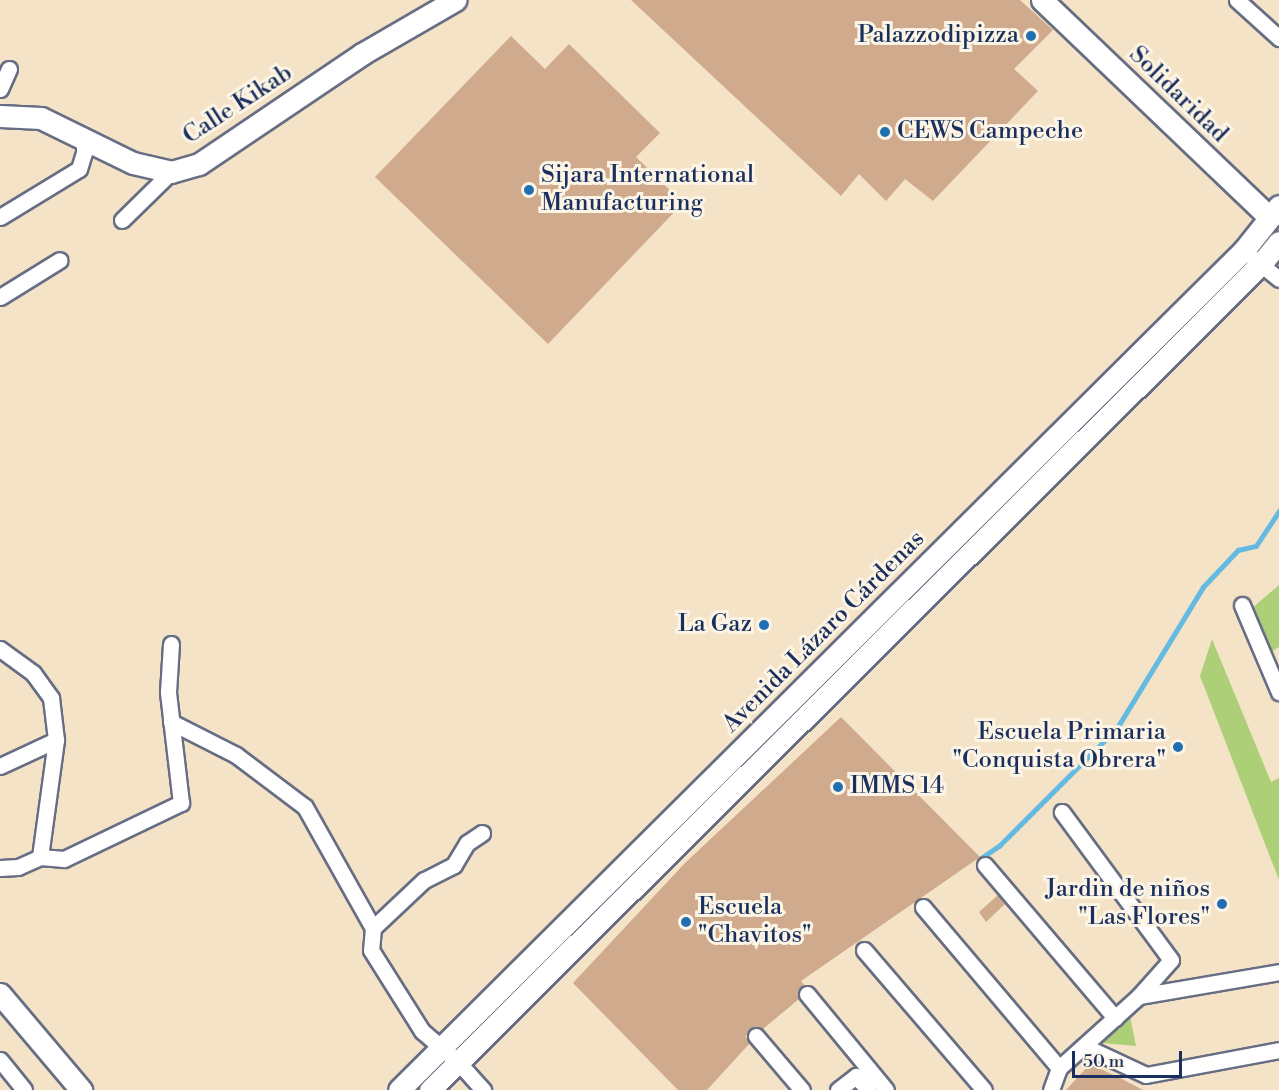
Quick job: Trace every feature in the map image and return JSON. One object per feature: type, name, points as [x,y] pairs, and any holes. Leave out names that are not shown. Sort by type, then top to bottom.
[{"type":"main road","name":"Calle Kikab","points":[[0,117],[41,118],[84,136],[133,163],[171,172],[199,164],[362,54],[455,0]]},
{"type":"main road","name":"Solidaridad","points":[[1042,0],[1276,217]]},
{"type":"main road","name":"Avenida Lázaro Cárdenas","points":[[399,1090],[1276,217]]},
{"type":"main road","name":"Avenida Lázaro Cárdenas","points":[[430,1090],[784,738],[1273,269],[1279,242]]},
{"type":"main road","points":[[768,723],[784,738]]},
{"type":"main road","points":[[682,809],[697,824]]},
{"type":"main road","points":[[0,994],[81,1090]]},
{"type":"street","points":[[1238,0],[1279,38]]},
{"type":"street","points":[[0,88],[9,69]]},
{"type":"street","points":[[0,217],[79,169],[84,153],[84,136]]},
{"type":"street","points":[[122,220],[171,172]]},
{"type":"street","points":[[1244,250],[1273,269]]},
{"type":"street","points":[[0,297],[60,260]]},
{"type":"street","points":[[1242,605],[1279,692]]},
{"type":"street","points":[[0,867],[18,867],[40,857],[64,859],[181,803],[168,692],[171,644]]},
{"type":"street","points":[[0,650],[33,673],[51,698],[56,740],[40,857]]},
{"type":"street","points":[[171,722],[236,755],[305,807],[373,928],[371,950],[382,972],[422,1031],[458,1062],[483,1090]]},
{"type":"street","points":[[0,766],[56,740]]},
{"type":"street","points":[[1051,1090],[1059,1068],[1139,996],[1171,960],[1062,812]]},
{"type":"street","points":[[373,928],[424,880],[454,865],[467,843],[482,833]]},
{"type":"street","points":[[985,865],[1115,1018]]},
{"type":"street","points":[[923,907],[1059,1068]]},
{"type":"street","points":[[864,950],[984,1090]]},
{"type":"street","points":[[1139,996],[1279,972]]},
{"type":"street","points":[[807,994],[886,1090]]},
{"type":"street","points":[[756,1036],[802,1090]]},
{"type":"street","points":[[1084,1046],[1146,1075],[1279,1050]]},
{"type":"street","points":[[0,1060],[24,1090]]},
{"type":"street","points":[[838,1090],[856,1076],[868,1090]]},
{"type":"green space","points":[[1279,585],[1279,647],[1271,652],[1251,609]]},
{"type":"green space","points":[[1212,639],[1271,782],[1279,778],[1279,880],[1200,676]]},
{"type":"green space","points":[[1130,1016],[1136,1046],[1102,1043]]},
{"type":"building","name":"CEWS Campeche","points":[[631,0],[1020,0],[1053,30],[1014,69],[1038,91],[933,201],[905,179],[886,201],[859,174],[841,196]]},
{"type":"building","name":"Sijara International Manufacturing","points":[[511,36],[545,69],[569,44],[660,133],[636,157],[683,203],[548,344],[375,177]]},
{"type":"building","points":[[841,717],[980,857],[801,981],[804,985],[798,990],[799,999],[763,1029],[749,1029],[746,1037],[750,1043],[707,1090],[678,1090],[573,983],[685,863]]},
{"type":"building","points":[[998,895],[1005,904],[986,922],[979,912]]},
{"type":"building","points":[[1090,1064],[1120,1078],[1143,1090],[1066,1090]]},
{"type":"waterway","points":[[981,858],[999,846],[1117,728],[1203,587],[1238,550],[1256,546],[1279,511]]},
{"type":"place","name":"Palazzodipizza","points":[[1031,36]]},
{"type":"place","name":"CEWS Campeche","points":[[885,132]]},
{"type":"place","name":"Sijara International Manufacturing","points":[[529,190]]},
{"type":"place","name":"La Gaz","points":[[764,625]]},
{"type":"place","name":"Escuela Primaria \"Conquista Obrera\"","points":[[1178,747]]},
{"type":"place","name":"IMMS 14","points":[[838,787]]},
{"type":"place","name":"Jardin de niños \"Las Flores\"","points":[[1222,904]]},
{"type":"place","name":"Escuela \"Chavitos\"","points":[[686,922]]}]
